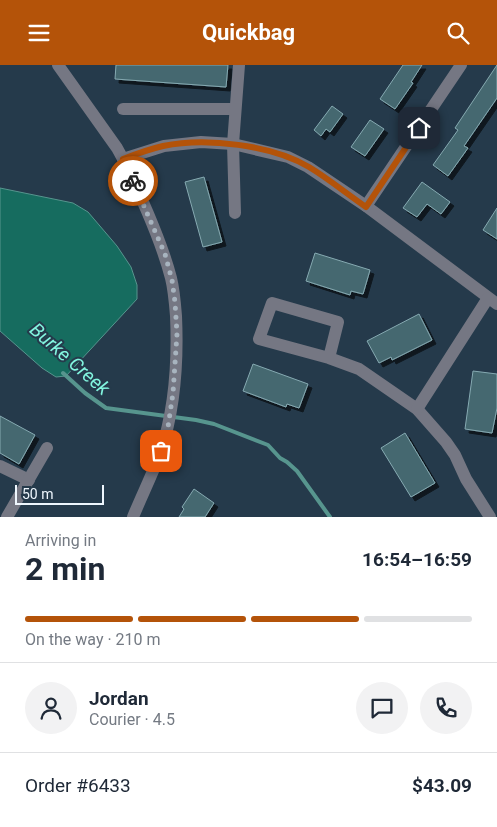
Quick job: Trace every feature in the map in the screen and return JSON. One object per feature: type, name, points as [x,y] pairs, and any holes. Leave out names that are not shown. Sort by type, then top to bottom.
[{"type":"street","points":[[58,65],[123,159],[165,254],[172,280],[177,334],[173,393],[168,427],[161,451],[132,516]]},
{"type":"street","points":[[235,213],[233,144],[239,65]]},
{"type":"street","points":[[366,207],[461,65]]},
{"type":"street","points":[[123,109],[235,109]]},
{"type":"street","points":[[123,159],[164,146],[201,142],[233,144],[288,157],[308,167],[366,207],[493,301],[417,409]]},
{"type":"street","points":[[328,358],[338,322],[272,303],[259,339],[328,358],[359,369],[417,409],[446,441],[466,479],[490,517]]},
{"type":"street","points":[[0,514],[6,517],[47,448]]},
{"type":"street","points":[[0,466],[29,480]]},
{"type":"water","points":[[0,188],[73,203],[88,212],[117,246],[131,267],[137,285],[137,299],[66,376],[56,377],[42,368],[0,331]]},
{"type":"building","points":[[116,65],[228,65],[226,87],[115,79]]},
{"type":"building","points":[[403,65],[422,65],[411,82],[413,83],[395,109],[380,99]]},
{"type":"building","points":[[497,65],[497,98],[464,146],[468,148],[448,176],[433,165],[458,130],[455,128]]},
{"type":"building","points":[[332,106],[343,114],[330,132],[326,129],[321,136],[314,130]]},
{"type":"building","points":[[370,120],[384,129],[365,156],[351,147]]},
{"type":"building","points":[[204,177],[222,242],[203,247],[185,182]]},
{"type":"building","points":[[422,182],[450,202],[441,214],[427,204],[417,217],[403,208]]},
{"type":"building","points":[[497,208],[497,239],[483,230]]},
{"type":"building","points":[[315,253],[370,270],[363,294],[351,291],[350,295],[306,281]]},
{"type":"building","points":[[419,314],[432,340],[392,360],[391,357],[379,363],[367,341]]},
{"type":"building","points":[[253,364],[308,384],[299,408],[287,404],[286,407],[243,391]]},
{"type":"building","points":[[473,371],[497,374],[497,408],[492,433],[465,429]]},
{"type":"building","points":[[0,416],[35,435],[19,464],[0,453]]},
{"type":"building","points":[[405,433],[435,483],[411,497],[381,448]]},
{"type":"building","points":[[194,489],[214,503],[205,517],[179,517],[184,509],[182,507]]},
{"type":"waterway","name":"Burke Creek","points":[[63,373],[85,393],[106,408],[214,424],[268,445],[280,458],[297,471],[330,517]]},
{"type":"way so far","points":[[133,181],[165,254],[172,280],[175,302],[176,366],[168,427],[161,451]]},
{"type":"route","points":[[133,181],[123,159],[164,146],[201,142],[233,144],[288,157],[308,167],[366,207],[419,128]]}]
